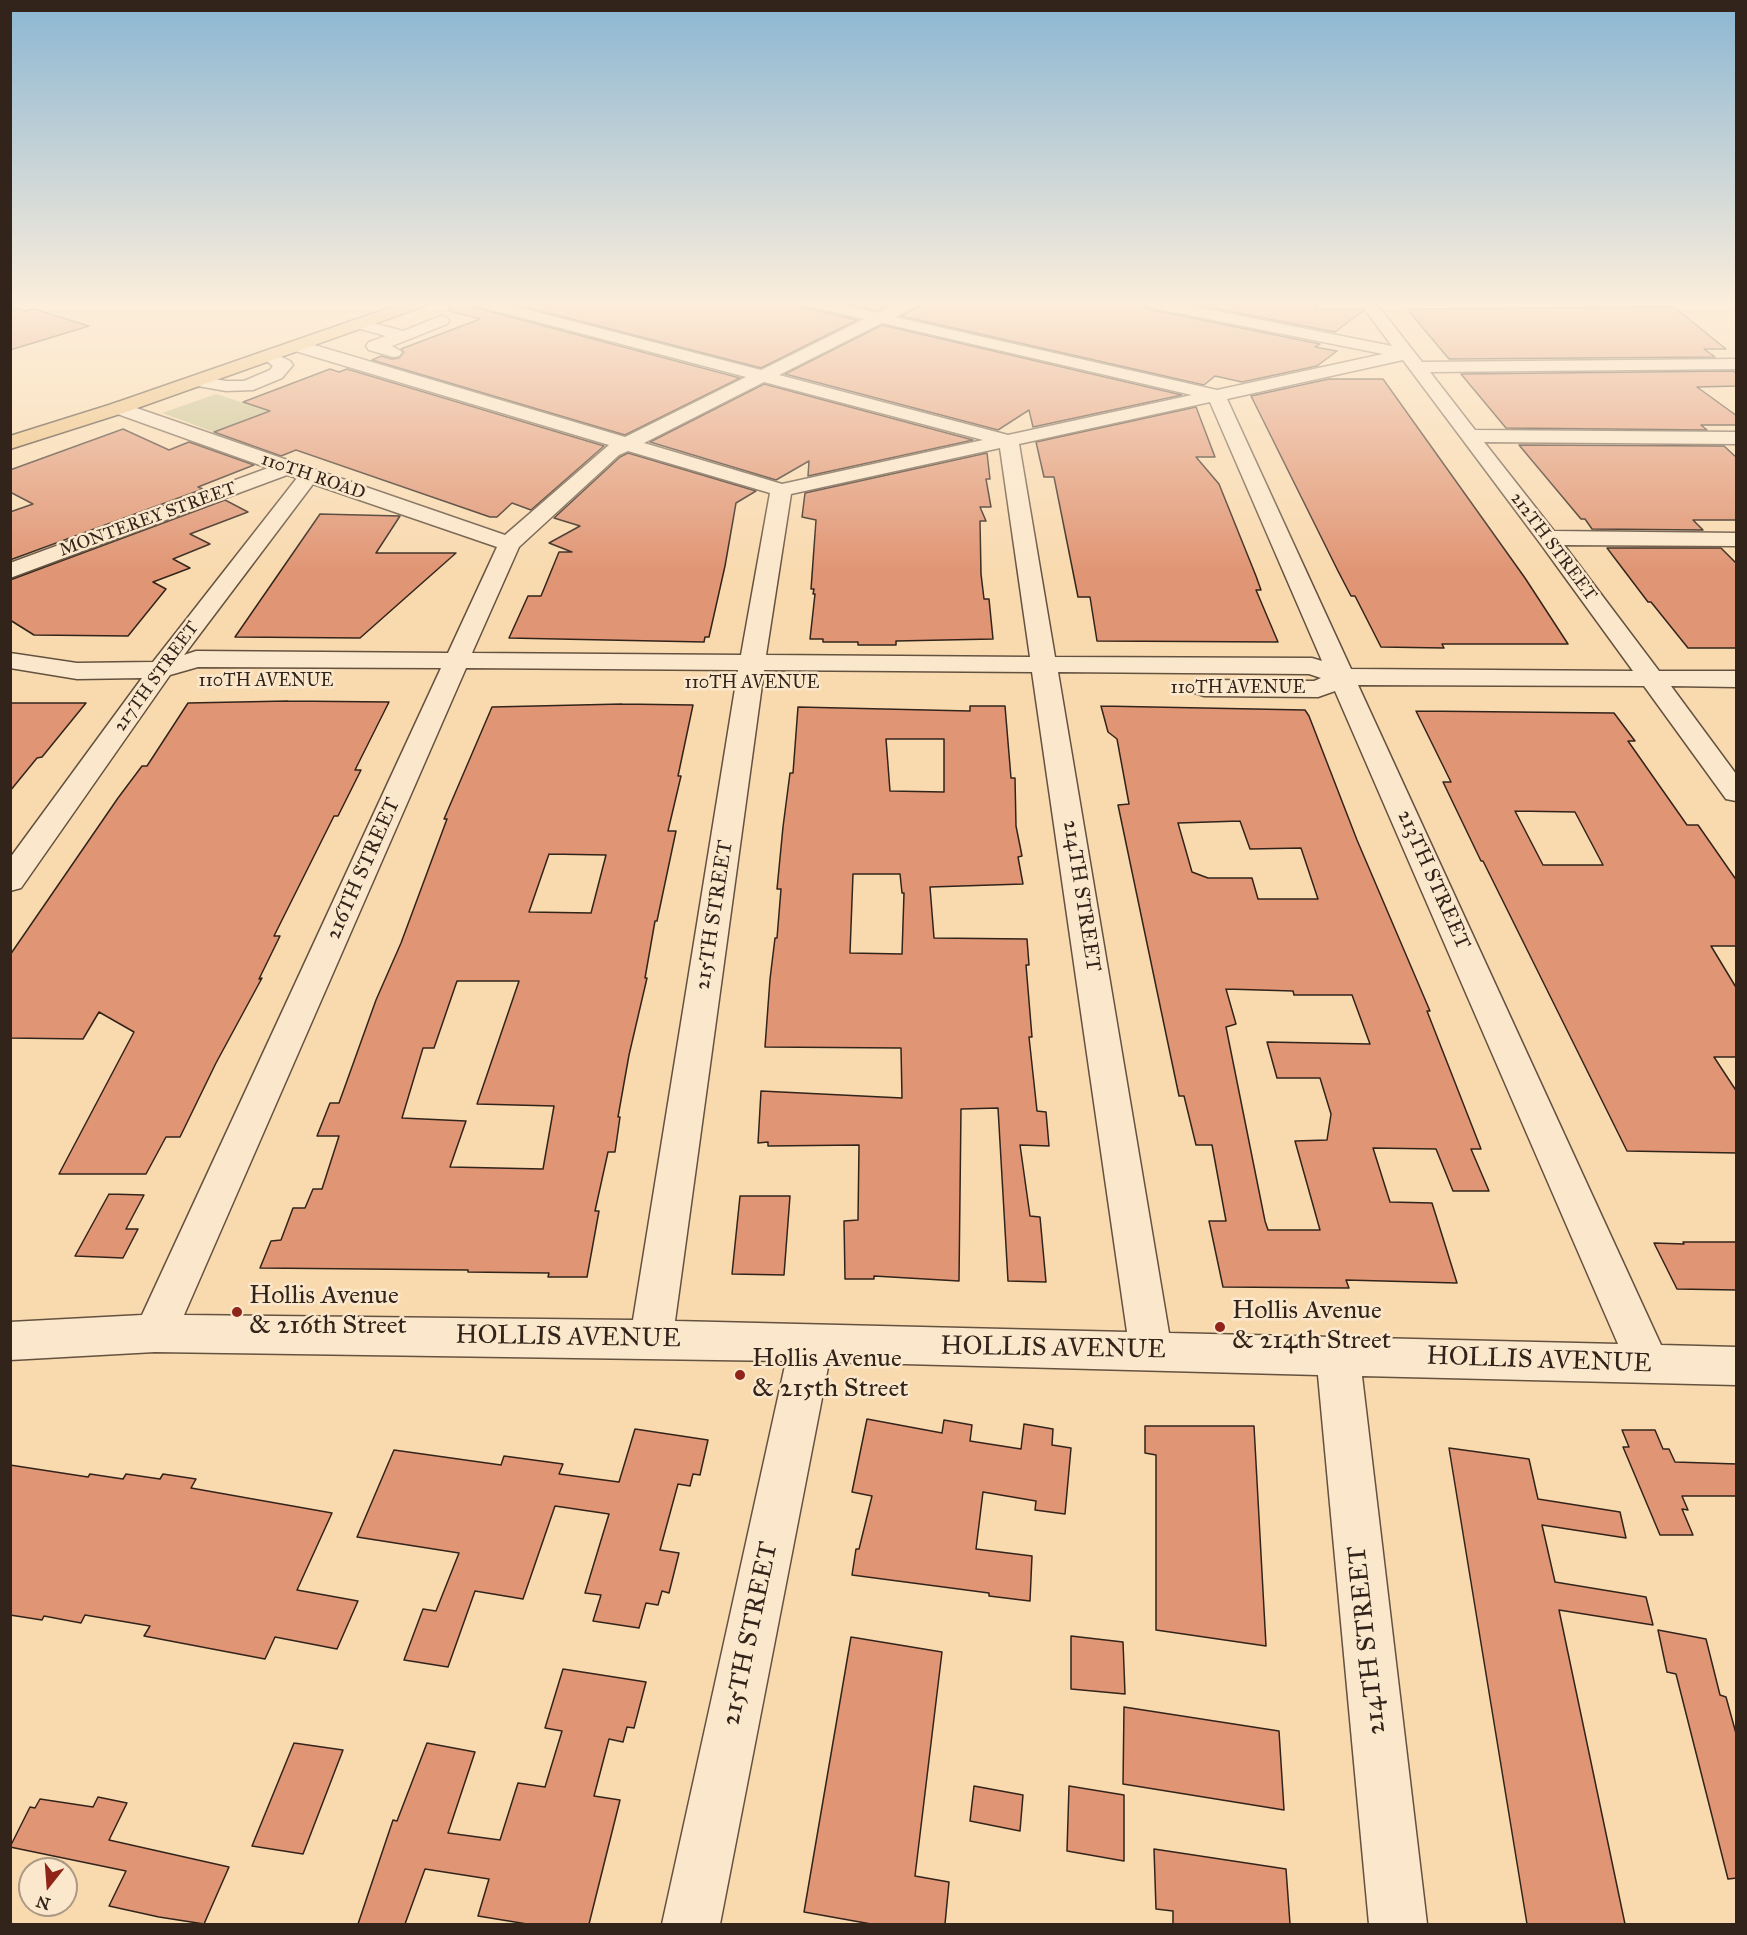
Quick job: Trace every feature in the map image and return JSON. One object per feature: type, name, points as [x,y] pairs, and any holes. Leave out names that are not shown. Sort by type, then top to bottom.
[{"type":"main road","points":[[10,443],[165,392]]},
{"type":"street","points":[[451,392],[782,490],[1231,392]]},
{"type":"street","name":"216TH STREET","points":[[155,1333],[509,544],[612,452],[731,392]]},
{"type":"street","points":[[825,392],[1009,441]]},
{"type":"street","points":[[1204,392],[1216,395]]},
{"type":"street","name":"212TH STREET","points":[[1436,392],[1548,538],[1737,793]]},
{"type":"street","name":"213TH STREET","points":[[1216,395],[1649,1365]]},
{"type":"street","name":"110TH ROAD","points":[[119,408],[509,544]]},
{"type":"street","points":[[1469,436],[1737,438]]},
{"type":"street","name":"214TH STREET","points":[[1009,441],[1151,1352]]},
{"type":"street","name":"MONTEREY STREET","points":[[10,571],[298,472]]},
{"type":"street","name":"217TH STREET","points":[[10,880],[161,670],[298,472]]},
{"type":"street","name":"215TH STREET","points":[[651,1339],[751,674],[782,490]]},
{"type":"street","points":[[1548,538],[1737,539]]},
{"type":"street","name":"110TH AVENUE","points":[[10,660],[77,671],[161,670],[181,682],[451,672],[1047,676],[1318,689],[1343,677],[1737,679]]},
{"type":"street","name":"HOLLIS AVENUE","points":[[10,1341],[155,1333],[651,1339],[1737,1366]]},
{"type":"street","name":"215TH STREET","points":[[691,1924],[811,1343]]},
{"type":"street","name":"214TH STREET","points":[[1338,1355],[1398,1924]]},
{"type":"shaded area","points":[[216,394],[269,411],[214,432],[162,413]]},
{"type":"building","points":[[269,392],[425,392],[604,446],[531,510],[512,503],[497,517],[490,517],[296,450],[281,456],[214,432],[270,411],[243,402]]},
{"type":"building","points":[[481,392],[711,392],[625,435]]},
{"type":"building","points":[[748,392],[795,392],[973,440],[808,476],[809,461],[776,480],[650,442]]},
{"type":"building","points":[[855,392],[1170,392],[1182,395],[1033,427],[1029,410],[998,430]]},
{"type":"building","points":[[1268,392],[1392,392],[1525,578],[1568,644],[1442,644],[1444,648],[1381,647],[1355,596],[1351,596],[1338,571],[1251,396]]},
{"type":"building","points":[[1476,392],[1704,392],[1737,416],[1737,425],[1701,425],[1707,430],[1506,428]]},
{"type":"building","points":[[1196,407],[1215,457],[1196,457],[1219,484],[1256,576],[1261,590],[1256,590],[1278,642],[1097,641],[1090,597],[1078,597],[1054,477],[1044,477],[1036,442]]},
{"type":"building","points":[[123,429],[169,450],[189,442],[254,465],[198,487],[203,489],[10,560],[10,512],[33,504],[10,492],[10,470]]},
{"type":"building","points":[[1519,445],[1724,446],[1737,458],[1737,520],[1693,520],[1703,530],[1592,529]]},
{"type":"building","points":[[628,453],[756,491],[736,503],[709,637],[705,637],[704,642],[509,638],[528,596],[541,596],[559,552],[572,552],[549,543],[580,526],[554,518],[620,457]]},
{"type":"building","points":[[987,453],[990,479],[986,479],[991,507],[980,507],[986,521],[980,521],[981,574],[984,599],[989,599],[993,639],[896,641],[896,645],[858,645],[858,642],[823,642],[823,639],[810,639],[815,594],[813,594],[814,589],[811,589],[816,520],[802,517],[805,493]]},
{"type":"building","points":[[225,500],[248,512],[190,534],[210,544],[173,559],[190,568],[153,582],[166,589],[128,636],[34,635],[10,620],[10,580]]},
{"type":"building","points":[[320,514],[400,516],[376,553],[456,553],[360,638],[235,637]]},
{"type":"building","points":[[1607,548],[1721,548],[1737,564],[1737,648],[1688,648],[1651,602],[1648,602]]},
{"type":"building","points":[[389,702],[355,770],[361,770],[338,816],[334,816],[274,936],[280,936],[259,979],[262,978],[216,1063],[180,1137],[166,1137],[146,1174],[59,1174],[134,1032],[99,1012],[83,1039],[10,1038],[10,955],[118,798],[142,766],[147,766],[188,703]]},
{"type":"building","points":[[10,703],[86,703],[42,757],[37,758],[10,791]]},
{"type":"building","points":[[693,705],[678,776],[681,776],[668,831],[676,831],[657,921],[655,921],[645,978],[647,978],[629,1055],[618,1117],[620,1117],[615,1152],[608,1152],[595,1211],[599,1211],[587,1277],[548,1277],[549,1273],[468,1272],[468,1270],[260,1268],[271,1241],[281,1240],[293,1208],[305,1208],[313,1189],[322,1189],[339,1136],[317,1136],[330,1103],[339,1103],[376,1000],[401,943],[447,819],[444,819],[492,707]],"holes":[[[549,854],[606,855],[591,913],[529,912]],[[457,981],[519,981],[477,1104],[554,1106],[543,1169],[450,1167],[466,1121],[402,1118],[423,1048],[434,1048]]]},
{"type":"building","points":[[970,706],[1005,706],[1011,778],[1015,778],[1016,826],[1022,856],[1018,857],[1023,884],[930,887],[934,938],[1027,939],[1029,965],[1026,965],[1032,1037],[1029,1037],[1037,1111],[1046,1112],[1049,1146],[1020,1145],[1030,1216],[1040,1217],[1046,1282],[1008,1281],[998,1108],[961,1109],[959,1281],[874,1276],[874,1279],[845,1279],[844,1221],[858,1220],[859,1145],[768,1146],[768,1142],[758,1143],[761,1091],[902,1098],[901,1048],[765,1047],[770,979],[775,938],[777,938],[781,889],[777,889],[783,827],[790,773],[793,773],[798,707],[970,711]],"holes":[[[886,739],[944,739],[944,792],[890,791]],[[853,874],[900,874],[902,893],[904,893],[902,954],[850,953]]]},
{"type":"building","points":[[1101,706],[1305,710],[1309,716],[1357,840],[1430,1011],[1427,1011],[1481,1149],[1471,1149],[1489,1191],[1453,1191],[1436,1149],[1373,1148],[1390,1202],[1432,1203],[1457,1283],[1346,1280],[1349,1288],[1223,1287],[1209,1221],[1226,1221],[1212,1145],[1196,1145],[1184,1096],[1179,1096],[1118,805],[1129,804],[1117,739],[1108,732]],"holes":[[[1240,821],[1250,849],[1301,848],[1318,899],[1258,899],[1252,878],[1208,878],[1192,872],[1178,823]],[[1226,989],[1293,991],[1294,995],[1352,995],[1370,1044],[1267,1042],[1277,1078],[1320,1078],[1331,1114],[1327,1140],[1295,1141],[1320,1230],[1268,1230],[1226,1027],[1236,1024]]]},
{"type":"building","points":[[1416,711],[1614,713],[1635,741],[1628,741],[1687,825],[1698,825],[1737,881],[1737,946],[1711,946],[1737,989],[1737,1057],[1714,1057],[1737,1092],[1737,1153],[1627,1151],[1443,782],[1451,782]],"holes":[[[1515,811],[1575,812],[1603,865],[1543,865]]]},
{"type":"building","points":[[109,1194],[144,1195],[126,1229],[138,1229],[123,1258],[75,1256]]},
{"type":"building","points":[[740,1196],[790,1196],[784,1275],[732,1274]]},
{"type":"building","points":[[1683,1242],[1737,1242],[1737,1290],[1677,1289],[1654,1243],[1684,1244]]},
{"type":"building","points":[[867,1419],[942,1433],[944,1420],[972,1425],[970,1441],[1021,1449],[1024,1424],[1053,1429],[1052,1445],[1071,1448],[1065,1514],[1035,1510],[1036,1501],[983,1492],[976,1549],[1032,1556],[1030,1601],[989,1596],[989,1593],[852,1575],[856,1549],[859,1549],[872,1496],[852,1492]]},
{"type":"building","points":[[1145,1426],[1254,1426],[1266,1646],[1156,1630],[1156,1455],[1145,1453]]},
{"type":"building","points":[[635,1429],[708,1440],[700,1475],[693,1474],[690,1486],[678,1484],[660,1550],[679,1553],[669,1593],[662,1591],[658,1605],[646,1603],[639,1628],[593,1621],[601,1595],[585,1593],[609,1514],[555,1506],[523,1599],[475,1591],[448,1667],[404,1660],[423,1609],[436,1611],[459,1553],[357,1537],[394,1450],[501,1465],[504,1456],[563,1464],[559,1474],[619,1482]]},
{"type":"building","points":[[1622,1430],[1655,1430],[1663,1449],[1669,1449],[1675,1462],[1737,1464],[1737,1496],[1682,1496],[1688,1510],[1682,1509],[1693,1535],[1660,1535],[1623,1447],[1629,1447]]},
{"type":"building","points":[[1449,1448],[1529,1459],[1538,1499],[1620,1512],[1626,1538],[1542,1525],[1555,1582],[1646,1597],[1653,1625],[1559,1610],[1625,1924],[1527,1924]]},
{"type":"building","points":[[10,1465],[88,1477],[90,1474],[123,1479],[126,1474],[160,1479],[163,1474],[196,1479],[191,1488],[332,1513],[297,1590],[358,1601],[337,1649],[275,1637],[265,1659],[144,1636],[150,1626],[85,1615],[81,1623],[44,1616],[42,1620],[10,1615]]},
{"type":"building","points":[[1658,1630],[1706,1639],[1720,1695],[1726,1697],[1737,1737],[1737,1878],[1728,1879],[1676,1674],[1667,1672]]},
{"type":"building","points":[[1071,1636],[1123,1642],[1125,1694],[1071,1689]]},
{"type":"building","points":[[851,1637],[942,1652],[915,1876],[949,1882],[945,1924],[871,1924],[804,1912]]},
{"type":"building","points":[[563,1669],[646,1682],[634,1728],[627,1727],[623,1742],[609,1739],[594,1796],[620,1800],[589,1924],[527,1924],[478,1916],[489,1879],[425,1869],[405,1924],[358,1924],[393,1820],[397,1821],[427,1743],[475,1752],[448,1833],[500,1840],[518,1783],[545,1787],[562,1731],[545,1728]]},
{"type":"building","points":[[1124,1707],[1279,1731],[1284,1810],[1123,1784]]},
{"type":"building","points":[[294,1743],[343,1750],[303,1854],[252,1846]]},
{"type":"building","points":[[974,1786],[1023,1795],[1020,1831],[970,1821]]},
{"type":"building","points":[[1069,1786],[1124,1795],[1124,1861],[1067,1851]]},
{"type":"building","points":[[98,1797],[127,1803],[109,1840],[229,1867],[204,1924],[109,1906],[126,1871],[78,1861],[78,1857],[58,1857],[10,1847],[30,1807],[35,1808],[40,1799],[93,1807]]},
{"type":"building","points":[[1154,1849],[1286,1869],[1290,1924],[1173,1924],[1173,1911],[1156,1909]]},
{"type":"place","name":"Hollis Avenue & 216th Street","points":[[237,1312]]},
{"type":"place","name":"Hollis Avenue & 214th Street","points":[[1220,1327]]},
{"type":"place","name":"Hollis Avenue & 215th Street","points":[[740,1375]]}]
